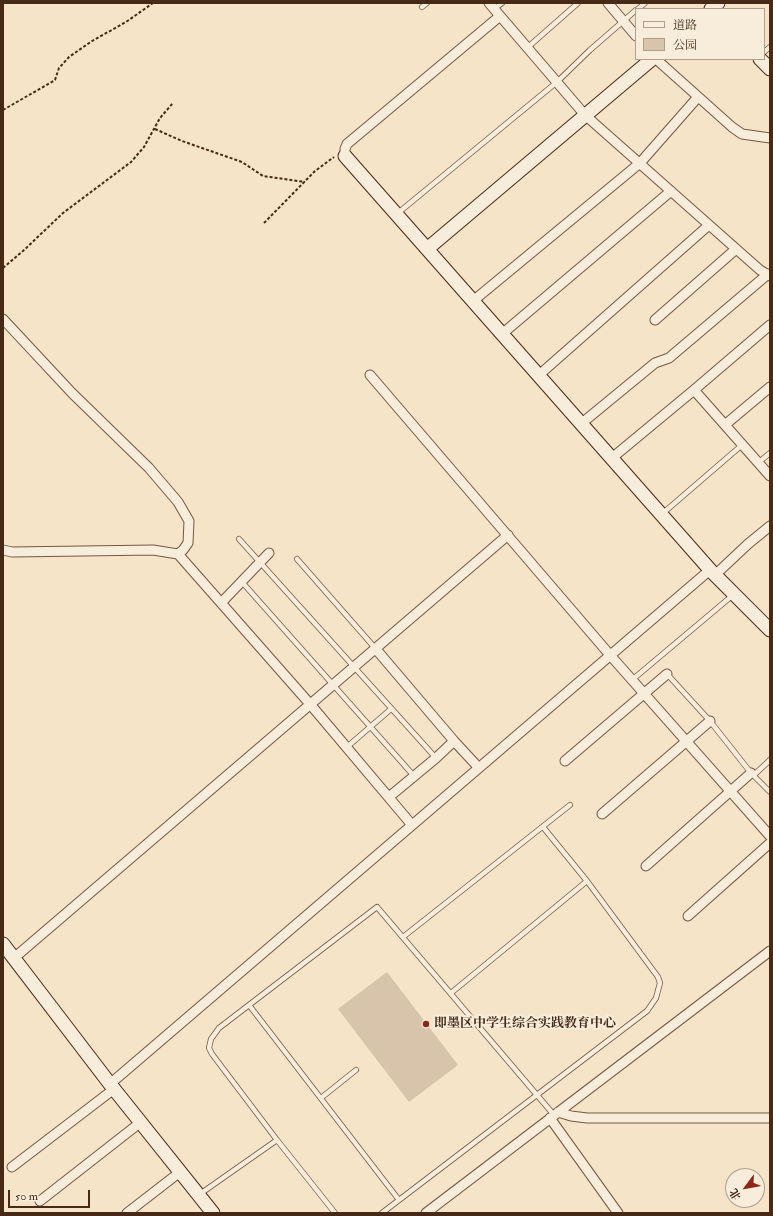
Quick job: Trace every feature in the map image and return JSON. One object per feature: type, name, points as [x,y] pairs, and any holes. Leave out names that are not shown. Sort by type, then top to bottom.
[{"type":"street","points":[[608,3],[635,35]]},
{"type":"street","points":[[582,423],[655,363],[669,358],[769,275],[760,270],[585,115],[494,10],[348,144],[345,149],[345,156],[713,572],[770,630]]},
{"type":"street","points":[[427,249],[651,60]]},
{"type":"street","points":[[657,60],[732,127],[742,134],[770,138]]},
{"type":"street","points":[[761,60],[770,69]]},
{"type":"street","points":[[473,301],[640,163],[698,97]]},
{"type":"street","points":[[502,334],[671,191]]},
{"type":"street","points":[[538,375],[709,225]]},
{"type":"street","points":[[655,320],[736,249]]},
{"type":"street","points":[[3,319],[72,393],[149,468],[178,502],[189,521],[188,543],[178,554]]},
{"type":"street","points":[[612,458],[770,325]]},
{"type":"street","points":[[370,375],[610,655],[770,836]]},
{"type":"street","points":[[726,424],[770,387]]},
{"type":"street","points":[[694,390],[726,424],[770,476]]},
{"type":"street","points":[[12,1167],[112,1086],[610,655],[770,526]]},
{"type":"street","points":[[14,958],[332,684],[508,535]]},
{"type":"street","points":[[3,550],[12,552],[153,550],[178,554],[310,704],[412,825]]},
{"type":"street","points":[[221,603],[269,553]]},
{"type":"street","points":[[375,648],[454,741],[479,768]]},
{"type":"street","points":[[565,760],[667,674]]},
{"type":"street","points":[[602,814],[710,721]]},
{"type":"street","points":[[389,797],[454,741]]},
{"type":"street","points":[[646,866],[730,791],[752,774]]},
{"type":"street","points":[[688,916],[770,843]]},
{"type":"street","points":[[3,944],[211,1212]]},
{"type":"street","points":[[426,1213],[770,951]]},
{"type":"street","points":[[554,1115],[587,1118],[770,1118]]},
{"type":"street","points":[[554,1115],[618,1213]]},
{"type":"street","points":[[40,1201],[140,1122]]},
{"type":"street","points":[[127,1213],[180,1172]]},
{"type":"lane","points":[[422,7],[427,3]]},
{"type":"lane","points":[[494,10],[502,3]]},
{"type":"lane","points":[[527,48],[578,3]]},
{"type":"lane","points":[[397,214],[557,82],[590,50],[635,12]]},
{"type":"lane","points":[[662,514],[743,444]]},
{"type":"lane","points":[[759,462],[770,453]]},
{"type":"lane","points":[[239,539],[436,758]]},
{"type":"lane","points":[[297,559],[375,648]]},
{"type":"lane","points":[[242,582],[414,776]]},
{"type":"lane","points":[[632,680],[734,594]]},
{"type":"lane","points":[[667,674],[710,721],[752,774],[770,792]]},
{"type":"lane","points":[[347,747],[391,709]]},
{"type":"lane","points":[[752,774],[770,760]]},
{"type":"lane","points":[[403,937],[570,805]]},
{"type":"lane","points":[[382,1213],[538,1096],[647,1011],[656,998],[660,983],[658,976],[587,881],[543,827]]},
{"type":"lane","points":[[451,994],[587,881]]},
{"type":"lane","points":[[335,1213],[277,1140],[212,1054],[209,1048],[210,1039],[219,1028],[377,907],[554,1115]]},
{"type":"lane","points":[[249,1005],[399,1200]]},
{"type":"lane","points":[[321,1098],[356,1070]]},
{"type":"lane","points":[[198,1195],[277,1140]]},
{"type":"path","points":[[3,110],[55,80],[59,68],[69,57],[92,41],[126,22],[153,3]]},
{"type":"path","points":[[3,268],[63,213],[131,162],[144,147],[160,118],[173,103]]},
{"type":"path","points":[[154,128],[182,141],[242,162],[263,176],[305,182]]},
{"type":"path","points":[[264,223],[315,171],[333,158],[345,156]]},
{"type":"green space","points":[[387,972],[458,1065],[409,1102],[338,1009]]},
{"type":"place","name":"即墨区中学生综合实践教育中心","points":[[426,1024]]}]
